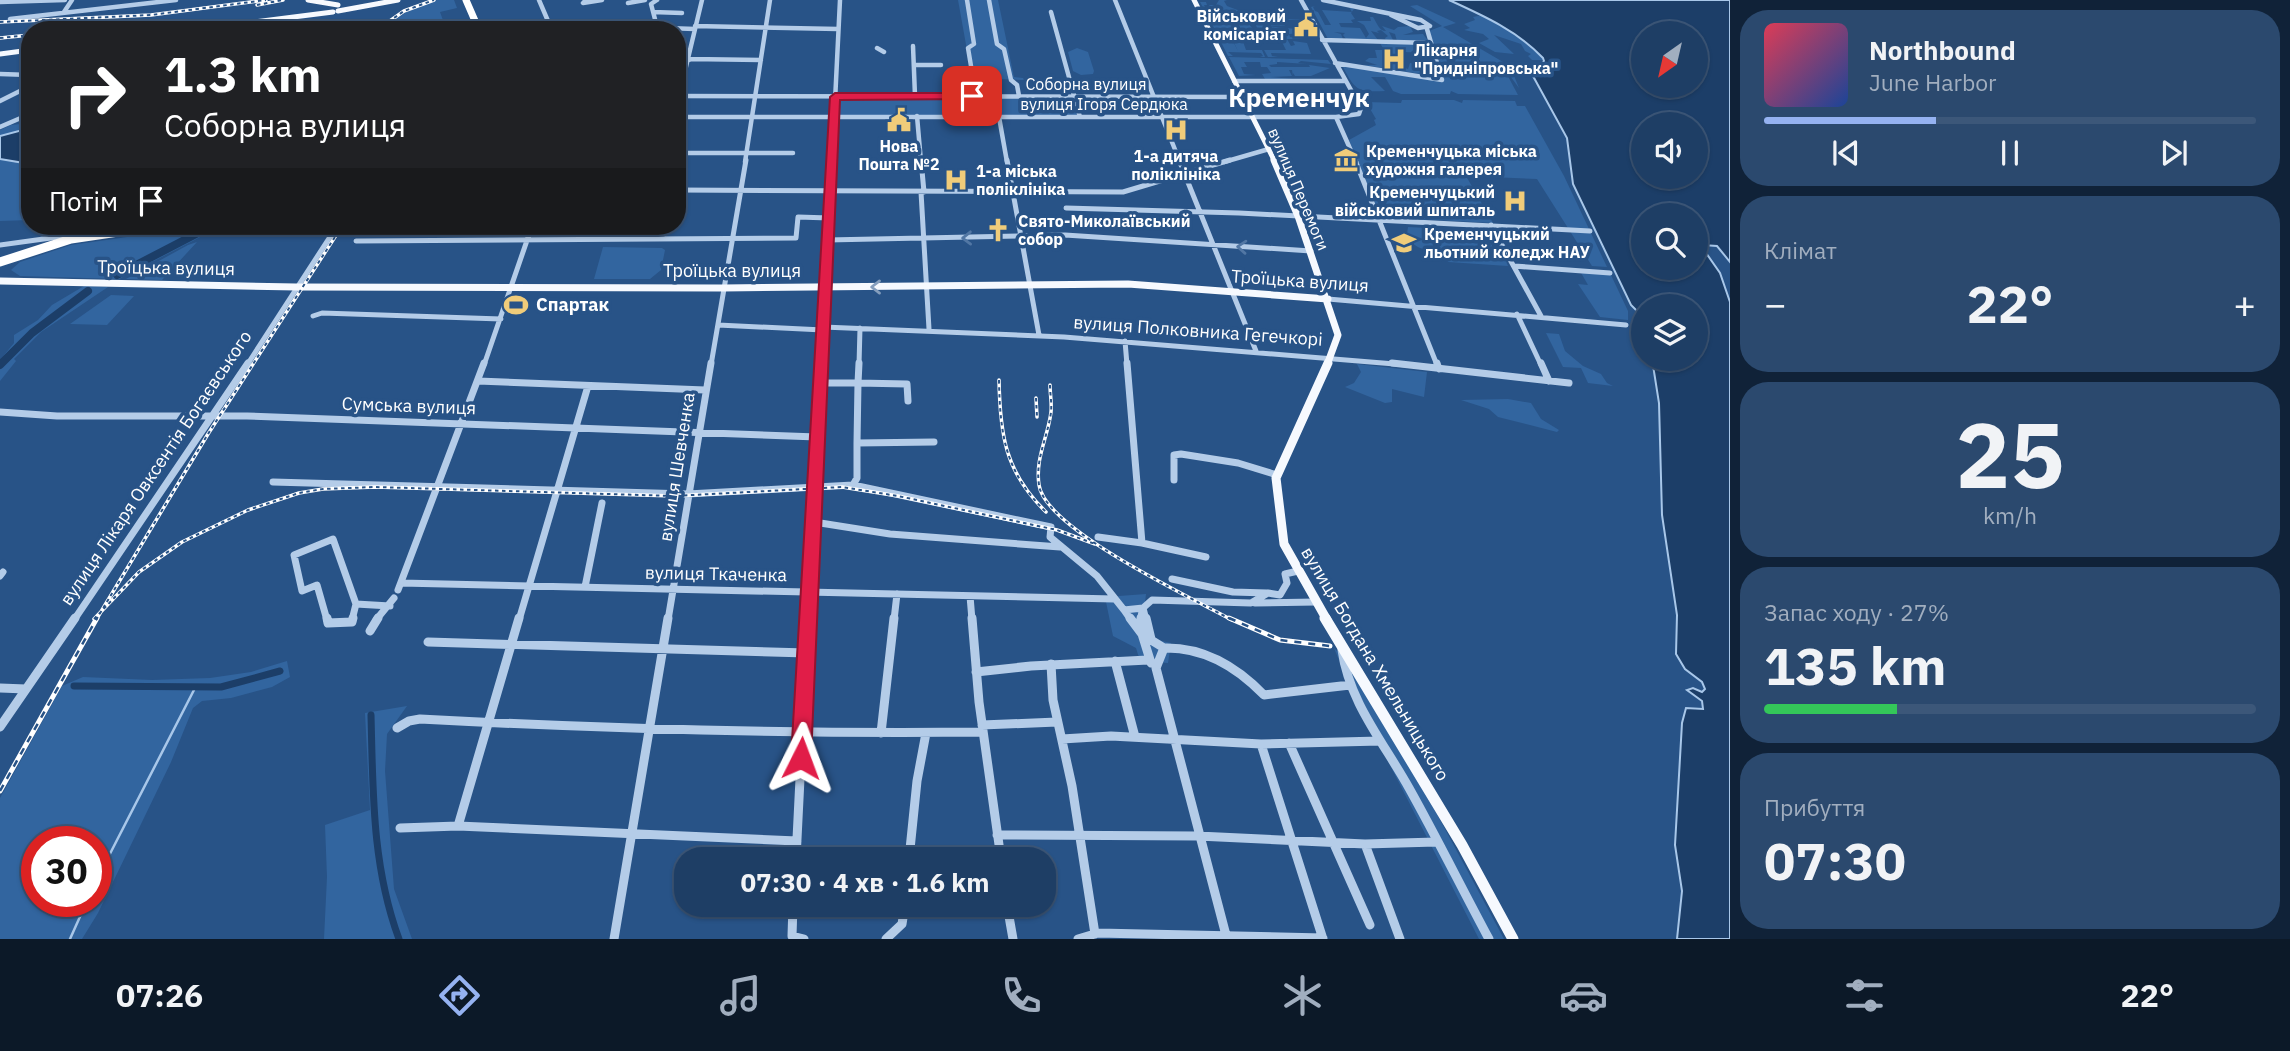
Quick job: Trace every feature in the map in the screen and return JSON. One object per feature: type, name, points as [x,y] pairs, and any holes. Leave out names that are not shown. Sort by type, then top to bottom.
[{"type":"highway","points":[[466,0],[475,21]]},
{"type":"highway","points":[[4,261],[62,241],[101,235]]},
{"type":"main road","points":[[308,0],[321,2],[335,9]]},
{"type":"main road","points":[[263,21],[398,0]]},
{"type":"main road","name":"вулиця Перемоги","points":[[1194,0],[1269,149],[1298,216],[1338,335],[1331,357]]},
{"type":"main road","points":[[0,54],[21,51]]},
{"type":"main road","points":[[0,270],[4,261]]},
{"type":"main road","name":"Троїцька вулиця","points":[[2,280],[296,287],[723,288],[1128,284],[1328,299]]},
{"type":"main road","points":[[1277,475],[1331,357]]},
{"type":"main road","name":"вулиця Богдана Хмельницького","points":[[1277,475],[1284,544],[1462,845],[1513,939]]},
{"type":"street","points":[[0,2],[65,0]]},
{"type":"street","points":[[64,12],[72,0]]},
{"type":"street","points":[[10,19],[176,0]]},
{"type":"street","points":[[539,0],[548,21]]},
{"type":"street","points":[[586,0],[583,3],[602,0]]},
{"type":"street","points":[[628,2],[645,0]]},
{"type":"street","points":[[655,21],[651,4],[657,0]]},
{"type":"street","points":[[686,71],[702,0]]},
{"type":"street","name":"вулиця Шевченка","points":[[614,939],[747,152],[770,0]]},
{"type":"street","points":[[797,847],[840,0]]},
{"type":"street","points":[[967,0],[974,44],[968,48],[973,78],[972,96]]},
{"type":"street","points":[[989,0],[998,44],[1004,49],[1011,80],[1017,85],[1019,96]]},
{"type":"street","points":[[1115,0],[1256,351]]},
{"type":"street","points":[[1234,81],[1343,81],[1301,0]]},
{"type":"street","points":[[1322,0],[1426,22],[1430,26],[1427,31],[1442,79],[1335,63]]},
{"type":"street","points":[[653,12],[699,14]]},
{"type":"street","points":[[1051,12],[1080,117]]},
{"type":"street","points":[[1391,15],[1421,32],[1427,31]]},
{"type":"street","points":[[686,27],[838,29]]},
{"type":"street","points":[[1322,40],[1431,43]]},
{"type":"street","points":[[913,46],[915,96]]},
{"type":"street","points":[[877,48],[884,51]]},
{"type":"street","points":[[686,59],[761,60]]},
{"type":"street","points":[[914,65],[941,65]]},
{"type":"street","points":[[0,75],[21,75]]},
{"type":"street","name":"вулиця Ігоря Сердюка","points":[[686,117],[1336,117],[1361,112],[1343,81]]},
{"type":"street","points":[[0,101],[21,90]]},
{"type":"street","name":"Соборна вулиця","points":[[686,96],[1242,97]]},
{"type":"street","points":[[917,117],[929,329]]},
{"type":"street","points":[[999,117],[1039,335]]},
{"type":"street","points":[[1336,117],[1381,220],[1439,369]]},
{"type":"street","points":[[0,127],[21,118]]},
{"type":"street","points":[[686,190],[1123,192],[1269,149]]},
{"type":"street","points":[[686,153],[793,153]]},
{"type":"street","points":[[1066,208],[1298,216],[1590,231]]},
{"type":"street","points":[[356,241],[526,242],[796,238],[798,217],[829,218]]},
{"type":"street","points":[[1491,225],[1541,316]]},
{"type":"street","name":"вулиця Лікаря Овксентія Богаєвського","points":[[0,727],[214,416],[331,235]]},
{"type":"street","points":[[370,631],[376,616],[396,594],[501,319],[529,235]]},
{"type":"street","points":[[827,240],[1021,235],[1112,237],[1311,251]]},
{"type":"street","points":[[0,245],[58,237],[62,237],[62,241]]},
{"type":"street","points":[[1514,266],[1609,272]]},
{"type":"street","name":"Троїцька вулиця","points":[[1328,299],[1626,325]]},
{"type":"street","points":[[313,316],[322,313],[501,319]]},
{"type":"street","points":[[1517,314],[1549,381]]},
{"type":"street","name":"вулиця Полковника Гегечкорі","points":[[718,325],[929,329],[1039,335],[1331,357],[1569,383]]},
{"type":"street","points":[[853,485],[857,478],[860,328]]},
{"type":"street","points":[[1125,341],[1142,543]]},
{"type":"street","points":[[478,381],[705,390]]},
{"type":"street","points":[[820,383],[907,384],[908,401]]},
{"type":"street","points":[[458,826],[588,386]]},
{"type":"street","name":"Сумська вулиця","points":[[0,412],[69,416],[214,416],[817,438]]},
{"type":"street","points":[[858,443],[934,442]]},
{"type":"street","points":[[1174,481],[1171,461],[1174,455],[1181,454],[1238,463],[1277,475]]},
{"type":"street","points":[[273,482],[688,494],[853,485],[1046,524],[1051,527],[1050,537],[1097,576],[1143,635],[1164,648],[1174,647],[1217,659],[1236,670],[1264,695],[1350,685]]},
{"type":"street","points":[[585,587],[602,503]]},
{"type":"street","points":[[814,522],[902,536],[1063,547]]},
{"type":"street","points":[[1098,537],[1142,543],[1206,557]]},
{"type":"street","points":[[333,539],[356,604],[352,622],[328,623],[317,585],[302,591],[294,555],[333,539]]},
{"type":"street","points":[[1274,603],[1287,583],[1285,574],[1298,571]]},
{"type":"street","points":[[1172,579],[1233,592],[1280,595]]},
{"type":"street","name":"вулиця Ткаченка","points":[[356,604],[396,594],[529,586],[1114,599]]},
{"type":"street","points":[[1251,603],[1268,593]]},
{"type":"street","points":[[881,733],[897,594]]},
{"type":"street","points":[[970,596],[976,672],[998,847]]},
{"type":"street","points":[[1124,610],[1134,611],[1143,608],[1152,600],[1164,599],[1195,603],[1316,602]]},
{"type":"street","points":[[1143,608],[1140,622],[1148,660],[1156,668],[1198,836],[1227,938]]},
{"type":"street","points":[[1143,608],[1146,626],[1153,642]]},
{"type":"street","points":[[428,642],[807,653]]},
{"type":"street","points":[[1342,645],[1342,664],[1350,685],[1414,797],[1489,939]]},
{"type":"street","points":[[1156,668],[1164,648]]},
{"type":"street","points":[[976,672],[1051,664],[1148,660]]},
{"type":"street","points":[[1115,661],[1135,737]]},
{"type":"street","points":[[1051,664],[1057,722],[1096,934]]},
{"type":"street","points":[[0,688],[26,689]]},
{"type":"street","points":[[397,728],[409,721],[420,719],[488,723],[926,733],[1057,722]]},
{"type":"street","points":[[910,847],[917,781],[926,733]]},
{"type":"street","points":[[1062,739],[1135,737],[1261,744],[1380,741]]},
{"type":"street","points":[[1289,743],[1370,925]]},
{"type":"street","points":[[1078,939],[1096,934],[1323,939],[1261,744]]},
{"type":"street","points":[[400,828],[458,826],[797,841]]},
{"type":"street","points":[[997,835],[1198,836],[1365,844],[1436,842]]},
{"type":"street","points":[[1365,844],[1400,939]]},
{"type":"street","points":[[793,917],[792,936],[804,939]]},
{"type":"street","points":[[886,939],[902,924],[903,917]]},
{"type":"street","points":[[1009,917],[1013,939]]},
{"type":"shaded area","points":[[437,0],[454,0],[457,8],[440,12],[443,21],[393,21],[408,11]]},
{"type":"shaded area","points":[[958,0],[998,0],[1014,77],[1024,80],[972,78]]},
{"type":"shaded area","points":[[1219,0],[1227,0],[1224,1],[1227,6],[1248,14],[1249,21],[1236,19],[1236,22],[1249,24],[1252,28],[1246,30],[1262,33],[1253,29],[1257,28],[1256,25],[1262,25],[1258,19],[1265,23],[1276,23],[1273,16],[1276,16],[1279,26],[1263,26],[1297,29],[1298,33],[1304,33],[1289,34],[1290,37],[1305,39],[1287,39],[1291,46],[1295,45],[1293,41],[1307,43],[1311,54],[1271,53],[1272,56],[1278,57],[1268,57],[1264,50],[1286,50],[1280,38],[1241,36],[1246,50],[1262,50],[1265,57],[1260,57],[1263,56],[1261,53],[1228,52],[1233,56],[1228,56],[1215,30],[1227,30],[1238,51],[1229,32],[1233,29],[1214,28],[1200,2],[1206,2],[1207,5],[1204,5],[1211,20],[1217,20],[1209,5],[1216,5]]},
{"type":"shaded area","points":[[1449,0],[1730,0],[1730,262],[1717,246],[1708,245],[1708,203],[1631,203],[1631,280],[1708,280],[1708,256],[1720,273],[1730,302],[1730,939],[1677,939],[1682,891],[1675,845],[1682,723],[1686,708],[1703,709],[1702,701],[1687,690],[1693,688],[1702,692],[1705,689],[1702,682],[1685,669],[1676,654],[1677,615],[1662,515],[1659,403],[1654,371],[1708,371],[1708,294],[1631,294],[1631,305],[1573,184],[1567,138],[1533,76],[1544,61],[1543,58],[1511,32]]},
{"type":"shaded area","points":[[1417,5],[1456,23],[1443,27],[1510,66],[1519,88],[1502,65],[1518,95],[1458,94],[1451,91],[1450,94],[1401,94],[1393,91],[1385,77],[1371,77],[1385,91],[1358,88],[1342,65],[1443,80],[1429,31],[1442,26],[1410,6]]},
{"type":"shaded area","points":[[1315,6],[1315,11],[1325,25],[1331,25],[1322,10],[1352,12],[1355,19],[1351,20],[1353,23],[1339,23],[1341,27],[1360,28],[1366,38],[1369,34],[1364,25],[1357,21],[1371,21],[1370,17],[1373,17],[1384,31],[1382,26],[1394,30],[1410,26],[1413,32],[1403,35],[1423,34],[1429,42],[1397,41],[1395,34],[1389,32],[1393,40],[1386,41],[1388,36],[1381,30],[1377,31],[1379,33],[1371,31],[1378,40],[1346,39],[1343,35],[1345,33],[1334,32],[1341,34],[1343,39],[1328,39],[1311,7]]},
{"type":"shaded area","points":[[1483,15],[1523,34],[1524,40],[1544,60],[1532,60],[1528,56],[1531,54],[1525,51],[1521,44],[1494,35],[1514,54],[1495,52],[1479,43],[1489,39],[1483,34],[1464,30],[1470,28],[1464,24],[1475,20],[1473,17]]},
{"type":"shaded area","points":[[1279,19],[1307,19],[1282,20],[1285,26],[1279,26]]},
{"type":"shaded area","name":"Лікарня \"Придніпровська\"","points":[[1380,43],[1428,44],[1430,53],[1403,52],[1405,68],[1408,69],[1410,63],[1419,64],[1421,70],[1434,72],[1434,76],[1363,65],[1377,65],[1365,61],[1377,58],[1375,50],[1384,50]]},
{"type":"shaded area","points":[[1077,48],[1088,52],[1093,74],[1081,75],[1073,71],[1068,52]]},
{"type":"shaded area","points":[[1229,57],[1328,60],[1331,64],[1277,62],[1269,65],[1330,68],[1311,76],[1295,76],[1293,73],[1293,76],[1292,70],[1289,70],[1292,76],[1271,77],[1293,79],[1265,79],[1262,74],[1271,73],[1267,67],[1261,67],[1260,62],[1244,62],[1247,67],[1241,67],[1244,74],[1256,75],[1239,76]]},
{"type":"shaded area","points":[[1075,96],[1080,117],[837,117],[838,97]]},
{"type":"shaded area","points":[[1402,100],[1454,100],[1462,103],[1463,100],[1515,101],[1517,106],[1525,106],[1564,176],[1607,267],[1592,266],[1537,179],[1466,176],[1493,223],[1381,217],[1349,140],[1376,125],[1376,119],[1366,102],[1401,103]]},
{"type":"shaded area","points":[[21,124],[21,220],[0,221],[0,130]]},
{"type":"shaded area","points":[[21,130],[21,162],[0,159],[0,136]]},
{"type":"shaded area","points":[[1408,227],[1486,231],[1487,233],[1481,234],[1491,240],[1494,247],[1487,254],[1495,255],[1497,260],[1506,261],[1508,266],[1448,262],[1446,257],[1439,256],[1437,251],[1415,245],[1407,234]]},
{"type":"shaded area","points":[[141,235],[204,235],[119,279],[20,276],[11,270],[20,262],[71,245]]},
{"type":"shaded area","points":[[197,242],[162,280],[126,279],[188,245]]},
{"type":"shaded area","points":[[603,247],[662,248],[665,250],[661,270],[650,279],[594,279]]},
{"type":"shaded area","points":[[1580,271],[1610,273],[1628,311],[1628,320],[1600,317],[1578,284],[1588,285]]},
{"type":"shaded area","points":[[84,286],[108,287],[41,332],[14,359],[16,361],[0,381],[0,360],[14,343],[14,335],[38,320],[52,305]]},
{"type":"shaded area","points":[[111,295],[134,296],[107,325],[70,324]]},
{"type":"shaded area","points":[[1546,333],[1559,334],[1565,351],[1583,366],[1601,374],[1607,383],[1613,386],[1588,383],[1581,368],[1563,367]]},
{"type":"shaded area","points":[[1357,364],[1427,372],[1424,397],[1392,389],[1392,402],[1385,403],[1345,387],[1354,383],[1361,372]]},
{"type":"shaded area","points":[[1508,399],[1531,403],[1541,419],[1559,430],[1557,432],[1498,417],[1489,409],[1461,400]]},
{"type":"shaded area","points":[[1146,594],[1145,603],[1153,639],[1171,643],[1168,663],[1140,661],[1136,648],[1113,636],[1105,597]]},
{"type":"shaded area","points":[[1334,648],[1350,664],[1438,816],[1504,939],[1479,939],[1350,687]]},
{"type":"shaded area","points":[[287,661],[290,677],[272,687],[231,698],[202,701],[193,708],[171,762],[112,884],[112,826],[21,826],[21,917],[96,917],[82,939],[0,939],[0,798],[62,686],[83,677],[152,680],[210,678],[251,672]]},
{"type":"shaded area","points":[[407,706],[387,734],[385,771],[394,889],[412,939],[324,939],[327,877],[325,825],[370,810],[365,713]]},
{"type":"waterway","points":[[117,275],[194,235]]},
{"type":"waterway","points":[[0,365],[32,333],[88,291]]},
{"type":"waterway","points":[[74,686],[221,687],[280,671]]},
{"type":"waterway","points":[[112,850],[195,688]]},
{"type":"waterway","points":[[371,715],[379,856],[390,912],[399,939]]},
{"type":"waterway","points":[[70,939],[80,917]]},
{"type":"railway","points":[[22,21],[151,15],[266,0]]},
{"type":"railway","points":[[257,5],[283,0]]},
{"type":"railway","points":[[390,21],[404,11],[434,0]]},
{"type":"railway","points":[[0,22],[21,21]]},
{"type":"railway","points":[[0,38],[21,36]]},
{"type":"railway","points":[[101,612],[208,434],[336,235]]},
{"type":"railway","points":[[999,380],[1001,418],[1007,452],[1022,482],[1046,512]]},
{"type":"railway","points":[[1050,385],[1051,412],[1038,475],[1039,485],[1047,503],[1066,522],[1123,561],[1232,620]]},
{"type":"railway","points":[[1036,398],[1037,417]]},
{"type":"railway","points":[[101,612],[139,572],[182,542],[248,510],[299,493],[323,489],[375,487],[674,496],[842,487],[898,496],[1057,530],[1095,544]]},
{"type":"railway","points":[[94,619],[101,612]]},
{"type":"railway","points":[[96,620],[101,612]]},
{"type":"railway","points":[[0,791],[97,618]]},
{"type":"railway","points":[[1229,618],[1280,640],[1330,646]]},
{"type":"place","name":"Військовий комісаріат","points":[[1306,25]]},
{"type":"place","name":"Лікарня \"Придніпровська\"","points":[[1394,59]]},
{"type":"place","name":"Нова Пошта №2","points":[[899,120]]},
{"type":"place","name":"1-а дитяча поліклініка","points":[[1176,130]]},
{"type":"place","name":"Кременчуцька міська художня галерея","points":[[1346,160]]},
{"type":"place","name":"1-а міська поліклініка","points":[[956,180]]},
{"type":"place","name":"Кременчуцький військовий шпиталь","points":[[1515,201]]},
{"type":"place","name":"Свято-Миколаївський собор","points":[[998,230]]},
{"type":"place","name":"Кременчуцький льотний коледж НАУ","points":[[1404,243]]},
{"type":"place","name":"Спартак","points":[[516,305]]},
{"type":"district","name":"Кременчук","points":[[1299,98]]},
{"type":"route","points":[[801,758],[835,97],[972,96]]}]
